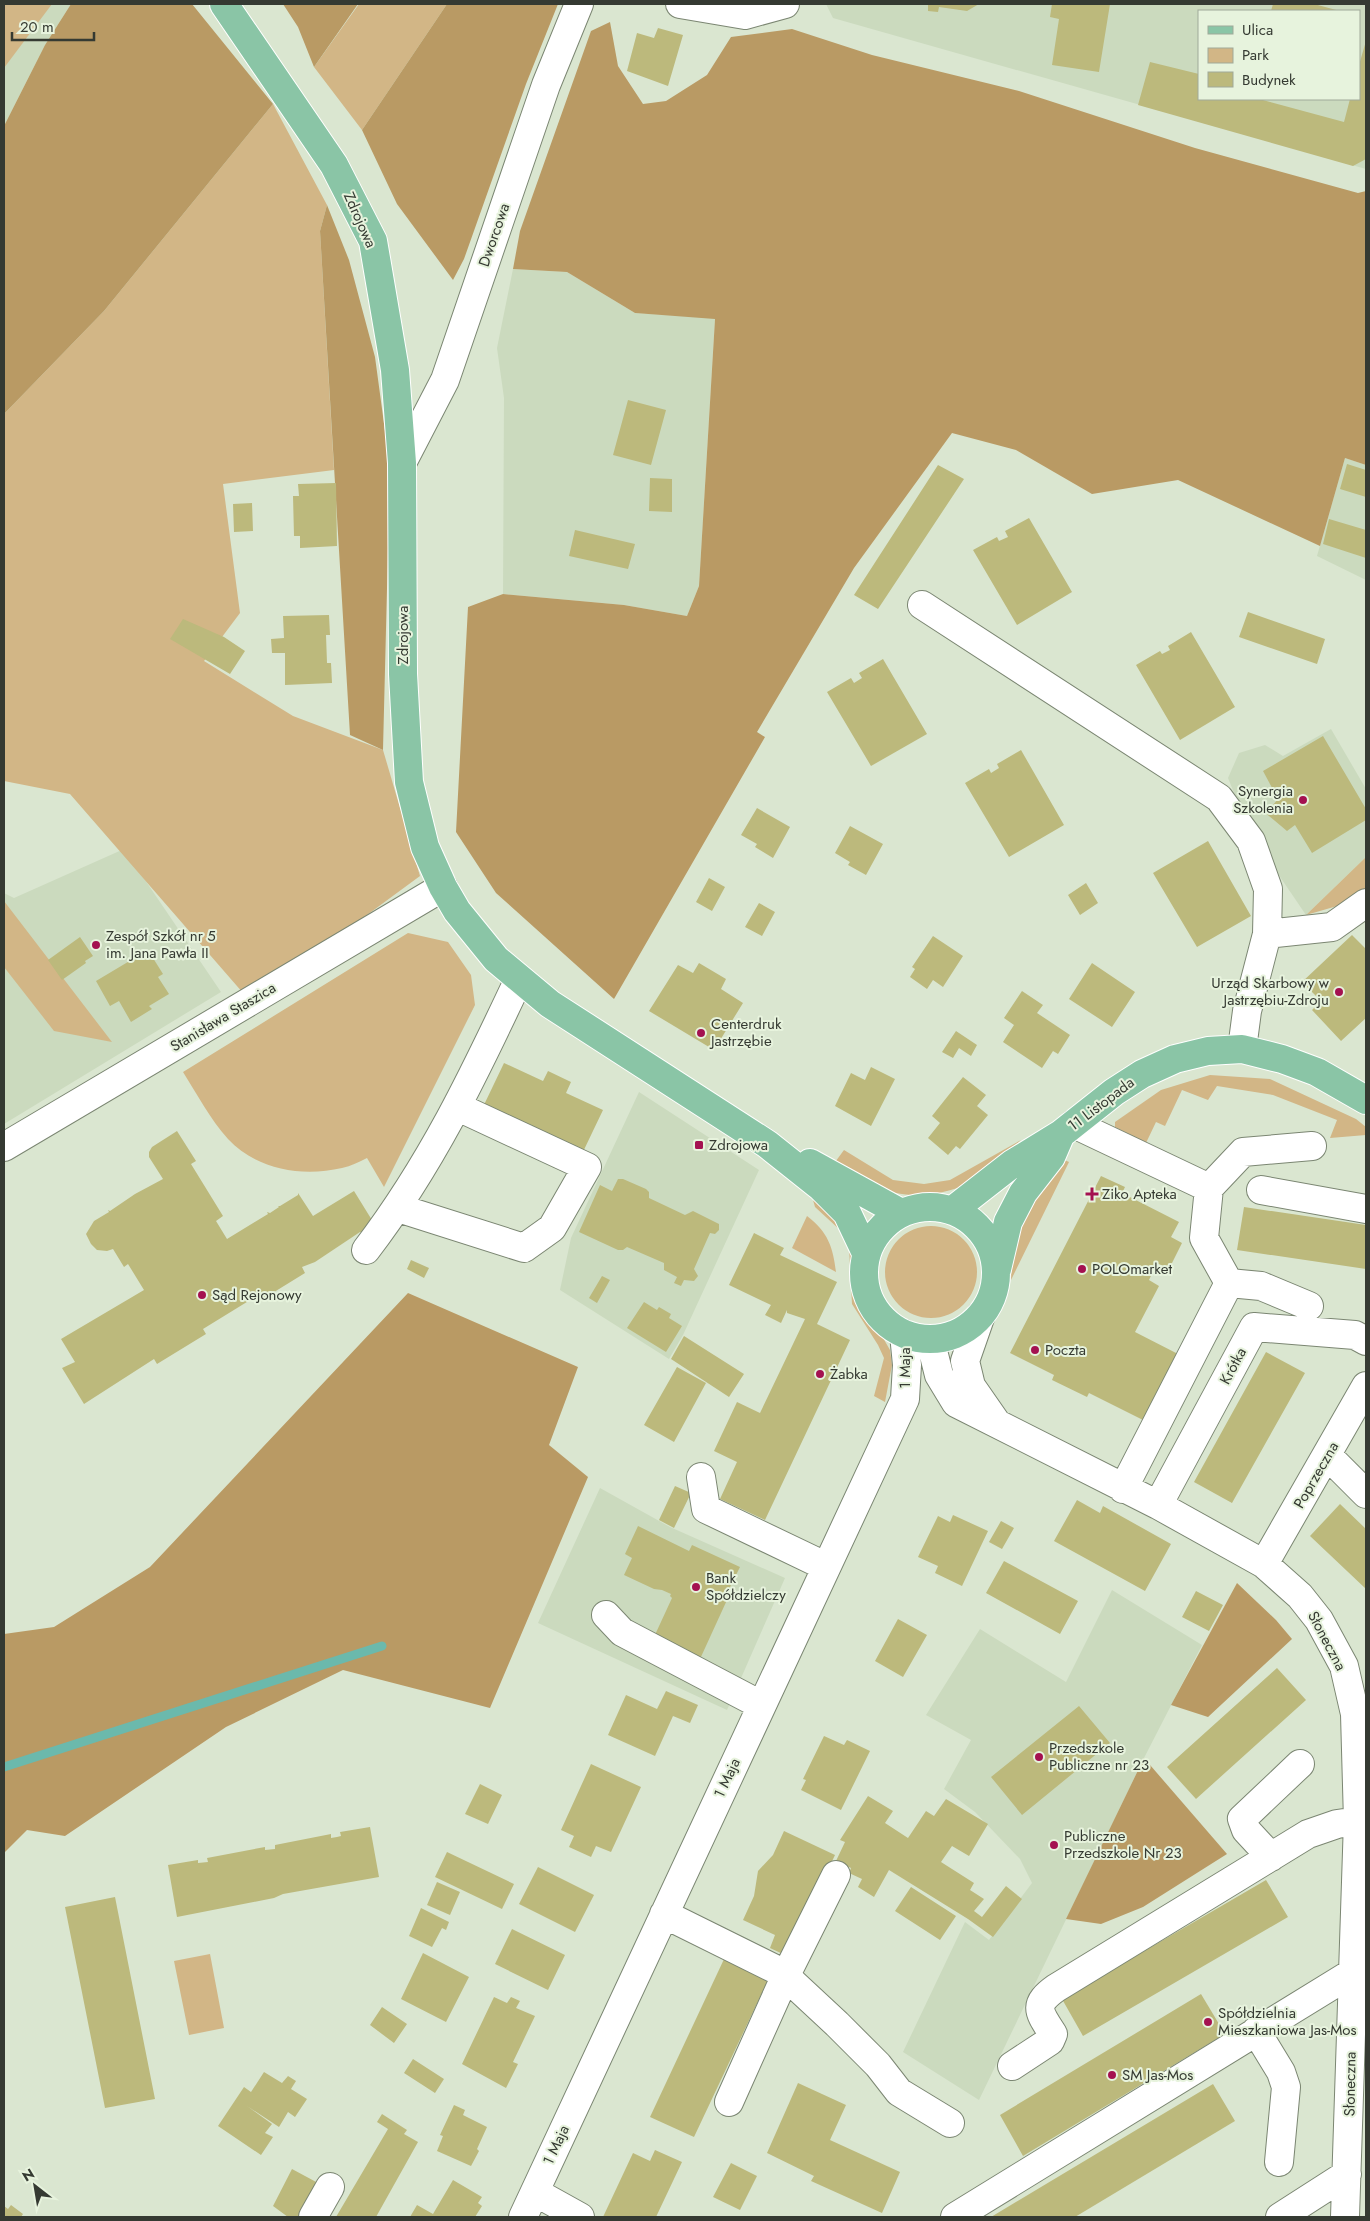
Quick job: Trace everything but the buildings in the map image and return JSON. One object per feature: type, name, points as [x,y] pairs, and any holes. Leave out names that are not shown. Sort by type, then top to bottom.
[{"type":"main road","name":"Zdrojowa","points":[[224,4],[334,165],[373,241],[395,370],[402,463],[403,674],[409,782],[425,847],[443,887],[457,911],[496,959],[550,1004],[767,1144],[821,1187],[847,1213],[866,1253]]},
{"type":"main road","name":"11 Listopada","points":[[953,1210],[1012,1164],[1067,1129],[1114,1092],[1142,1074],[1175,1059],[1208,1051],[1242,1050],[1282,1059],[1317,1072],[1366,1100]]},
{"type":"main road","name":"11 Listopada","points":[[997,1270],[1008,1222],[1023,1192],[1051,1158],[1067,1129]]},
{"type":"main road","name":"Zdrojowa","points":[[767,1144],[818,1167],[900,1213]]},
{"type":"main road","points":[[936,1206],[953,1210],[970,1220],[984,1234],[993,1251],[997,1270],[995,1286],[990,1302],[981,1315],[967,1328],[949,1336],[917,1337],[888,1324],[875,1309],[866,1292],[864,1273],[866,1253],[874,1237],[900,1213],[936,1206]]},
{"type":"street","name":"Dworcowa","points":[[402,463],[445,380],[546,85],[579,4]]},
{"type":"street","points":[[680,4],[745,15],[785,4]]},
{"type":"street","points":[[922,605],[1219,798],[1251,841],[1268,889],[1267,934],[1247,1010],[1242,1050]]},
{"type":"street","name":"Stanisława Staszica","points":[[4,1147],[443,887]]},
{"type":"street","points":[[1267,934],[1332,927],[1366,903]]},
{"type":"street","points":[[366,1250],[398,1208],[458,1107],[520,979]]},
{"type":"street","points":[[398,1208],[524,1248],[552,1228],[586,1167],[458,1107]]},
{"type":"street","points":[[1067,1129],[1209,1188]]},
{"type":"street","points":[[1229,1283],[1204,1238],[1209,1188],[1243,1152],[1312,1146]]},
{"type":"street","points":[[1262,1190],[1366,1209]]},
{"type":"street","points":[[1229,1283],[1261,1286],[1309,1306]]},
{"type":"street","points":[[1123,1489],[1229,1283]]},
{"type":"street","name":"Słoneczna","points":[[981,1315],[965,1360],[971,1386],[997,1423]]},
{"type":"street","name":"Krótka","points":[[1158,1505],[1254,1327],[1355,1335],[1366,1341]]},
{"type":"street","name":"Słoneczna","points":[[917,1337],[956,1403],[1158,1505],[1264,1564],[1300,1596],[1355,1666],[1354,1714],[1362,1826],[1352,1973],[1358,2121],[1347,2174],[1345,2217]]},
{"type":"street","name":"1 Maja","points":[[523,2217],[905,1398],[907,1365],[917,1337]]},
{"type":"street","name":"Poprzeczna","points":[[1264,1564],[1328,1456],[1366,1386]]},
{"type":"street","points":[[1328,1456],[1366,1494]]},
{"type":"street","points":[[701,1477],[706,1509],[825,1566]]},
{"type":"street","points":[[606,1615],[622,1632],[761,1705]]},
{"type":"street","points":[[1271,1857],[1246,1830],[1242,1819],[1300,1764]]},
{"type":"street","points":[[1012,2066],[1050,2041],[1053,2034],[1039,2009],[1040,2002],[1044,1997],[1308,1834],[1337,1824],[1362,1826]]},
{"type":"street","points":[[729,2102],[785,1977],[836,1875]]},
{"type":"street","points":[[664,1914],[776,1969],[837,2024],[878,2065],[898,2092],[950,2123]]},
{"type":"street","points":[[955,2217],[1352,1973]]},
{"type":"street","points":[[1256,2031],[1281,2072],[1286,2087],[1279,2162]]},
{"type":"street","points":[[1280,2217],[1347,2174]]},
{"type":"street","points":[[313,2217],[330,2186]]},
{"type":"street","points":[[535,2192],[580,2217]]},
{"type":"shaded area","points":[[4,4],[71,4],[45,45],[4,126]]},
{"type":"shaded area","points":[[71,4],[192,4],[273,104],[104,311],[4,414],[4,126],[45,45]]},
{"type":"shaded area","points":[[283,4],[358,4],[314,67],[298,27]]},
{"type":"shaded area","points":[[447,4],[558,4],[526,84],[464,259],[453,280],[397,204],[362,130]]},
{"type":"shaded area","points":[[826,4],[1366,4],[1366,169],[833,18]]},
{"type":"shaded area","points":[[610,22],[618,66],[643,104],[666,101],[707,75],[731,37],[792,29],[872,55],[1019,91],[1195,148],[1358,193],[1366,191],[1366,465],[1345,458],[1320,546],[1178,480],[1092,494],[1016,450],[952,433],[854,568],[757,732],[765,737],[614,999],[496,893],[456,832],[468,607],[503,594],[624,605],[687,616],[699,586],[715,319],[635,313],[567,272],[513,269],[520,231],[591,31]]},
{"type":"shaded area","points":[[327,205],[349,260],[375,357],[390,468],[383,750],[350,735],[320,231]]},
{"type":"shaded area","points":[[513,269],[567,272],[635,313],[715,318],[699,586],[687,616],[624,605],[503,594],[504,398],[497,348]]},
{"type":"shaded area","points":[[1345,458],[1366,465],[1366,580],[1317,556]]},
{"type":"shaded area","points":[[1331,729],[1366,789],[1366,857],[1306,915],[1272,865],[1237,800],[1228,778],[1239,753],[1265,745],[1283,756]]},
{"type":"shaded area","name":"Zespół Szkół nr 5 im. Jana Pawła II","points":[[124,849],[221,992],[4,1124],[4,893],[14,898]]},
{"type":"shaded area","points":[[639,1092],[759,1170],[683,1335],[669,1359],[560,1290],[571,1238]]},
{"type":"shaded area","points":[[408,1293],[578,1367],[549,1445],[588,1477],[490,1708],[343,1670],[226,1727],[65,1836],[27,1830],[4,1853],[4,1634],[54,1627],[150,1567]]},
{"type":"shaded area","points":[[600,1488],[670,1527],[785,1578],[727,1710],[538,1623]]},
{"type":"shaded area","points":[[1237,1583],[1276,1620],[1292,1639],[1208,1717],[1171,1705]]},
{"type":"shaded area","name":"Publiczne Przedszkole Nr 23","points":[[1112,1590],[1202,1645],[1144,1758],[979,2100],[903,2052],[965,1922],[989,1940],[1032,1883],[1020,1859],[975,1812],[944,1789],[971,1740],[926,1715],[980,1629],[1066,1682]]},
{"type":"shaded area","points":[[1144,1758],[1227,1854],[1143,1907],[1101,1924],[1066,1919]]},
{"type":"green space","points":[[4,4],[52,4],[4,68]]},
{"type":"green space","points":[[359,4],[447,4],[362,130],[314,67]]},
{"type":"green space","points":[[273,104],[327,205],[320,231],[334,470],[223,484],[240,613],[204,661],[293,716],[383,750],[420,876],[250,1001],[70,794],[4,781],[4,414],[104,311]]},
{"type":"green space","points":[[1366,857],[1366,894],[1358,900],[1306,915]]},
{"type":"green space","points":[[4,901],[112,1042],[54,1031],[4,967]]},
{"type":"green space","points":[[408,933],[448,942],[471,975],[475,1005],[384,1187],[367,1158],[342,1168],[311,1172],[296,1171],[266,1164],[240,1150],[215,1123],[183,1072]]},
{"type":"green space","points":[[1210,1075],[1270,1079],[1356,1119],[1366,1127],[1366,1135],[1330,1138],[1337,1120],[1273,1095],[1217,1086],[1208,1100],[1182,1090],[1165,1126],[1156,1122],[1146,1143],[1115,1127],[1115,1122],[1161,1090]]},
{"type":"green space","points":[[1021,1140],[974,1181],[939,1193],[909,1195],[896,1193],[883,1190],[830,1169],[844,1150],[893,1180],[924,1184],[950,1180]]},
{"type":"green space","points":[[1060,1158],[1069,1162],[1011,1280],[1013,1238],[1019,1217]]},
{"type":"green space","points":[[813,1200],[842,1222],[856,1262],[855,1289],[890,1350],[892,1365],[885,1402],[874,1396],[884,1358],[852,1304],[849,1247],[840,1230],[815,1207]]},
{"type":"green space","points":[[807,1216],[825,1234],[831,1248],[836,1272],[792,1248]]},
{"type":"green space","points":[[931,1226],[949,1229],[964,1239],[974,1254],[977,1272],[974,1290],[964,1305],[949,1315],[931,1318],[913,1315],[898,1305],[888,1290],[885,1272],[888,1254],[898,1239],[913,1229]]},
{"type":"green space","points":[[210,1954],[224,2028],[189,2035],[174,1961]]},
{"type":"waterway","points":[[4,1767],[382,1646]]},
{"type":"place","name":"Synergia Szkolenia","points":[[1303,800]]},
{"type":"place","name":"Zespół Szkół nr 5 im. Jana Pawła II","points":[[96,945]]},
{"type":"place","name":"Urząd Skarbowy w Jastrzębiu-Zdroju","points":[[1339,992]]},
{"type":"place","name":"Centerdruk Jastrzębie","points":[[701,1033]]},
{"type":"place","name":"Zdrojowa","points":[[699,1145]]},
{"type":"place","name":"Ziko Apteka","points":[[1092,1194]]},
{"type":"place","name":"POLOmarket","points":[[1082,1269]]},
{"type":"place","name":"Sąd Rejonowy","points":[[202,1295]]},
{"type":"place","name":"Poczta","points":[[1035,1350]]},
{"type":"place","name":"Żabka","points":[[820,1374]]},
{"type":"place","name":"Bank Spółdzielczy","points":[[696,1587]]},
{"type":"place","name":"Przedszkole Publiczne nr 23","points":[[1039,1757]]},
{"type":"place","name":"Publiczne Przedszkole Nr 23","points":[[1054,1845]]},
{"type":"place","name":"Spółdzielnia Mieszkaniowa Jas-Mos","points":[[1208,2022]]},
{"type":"place","name":"SM Jas-Mos","points":[[1112,2075]]}]
